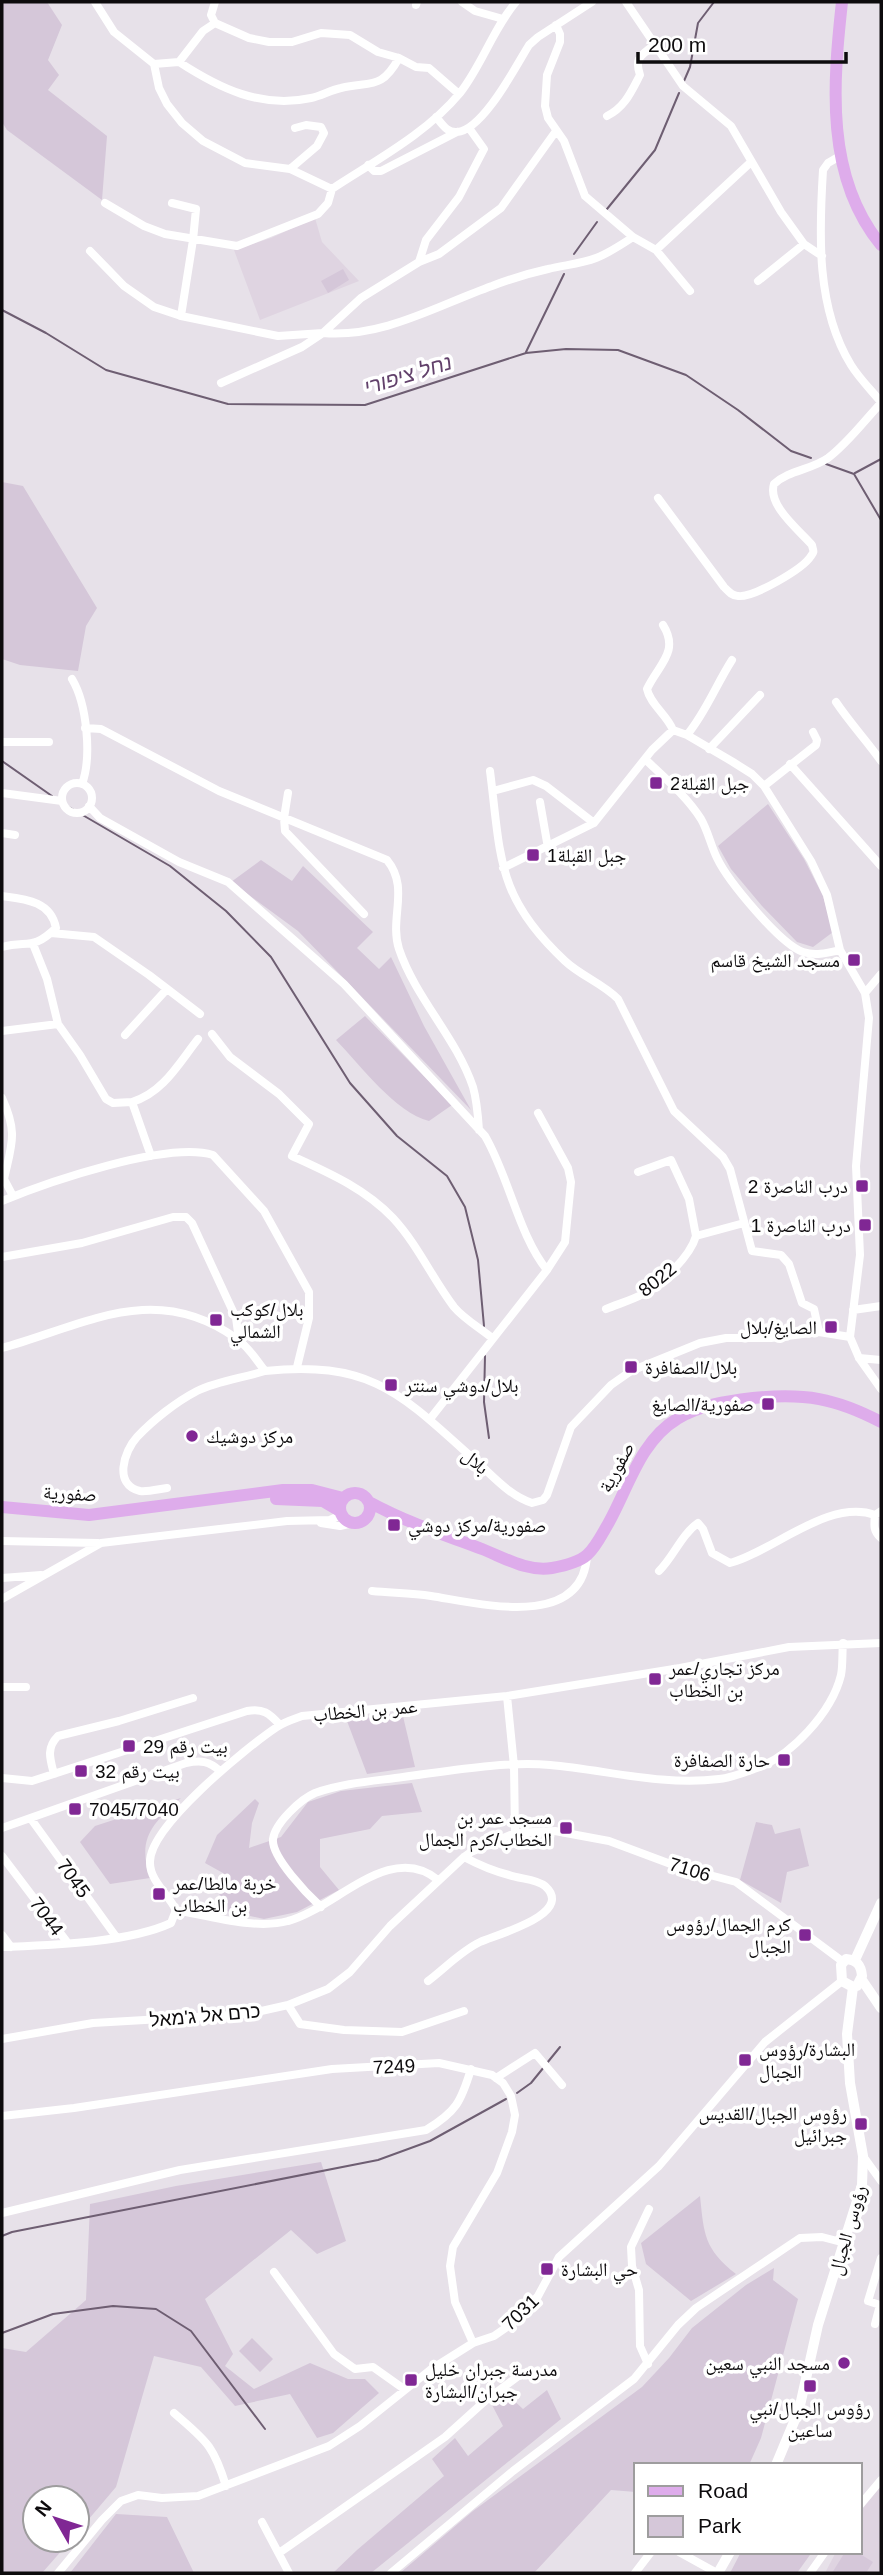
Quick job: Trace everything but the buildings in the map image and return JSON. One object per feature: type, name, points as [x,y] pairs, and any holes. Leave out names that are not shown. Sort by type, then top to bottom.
[{"type":"main road","points":[[842,2],[836,86],[840,156],[856,204],[881,245]]},
{"type":"main road","name":"صفورية","points":[[587,1556],[600,1539],[641,1456],[655,1438],[675,1420],[687,1414],[732,1401],[772,1396],[813,1396],[838,1402],[881,1422]]},
{"type":"main road","name":"صفورية","points":[[2,1507],[89,1516],[283,1490],[312,1490],[344,1512]]},
{"type":"main road","points":[[404,1521],[367,1517],[358,1523],[344,1512],[347,1494],[357,1492],[369,1502],[404,1521],[536,1569],[553,1568],[587,1556]]},
{"type":"main road","name":"صفورية","points":[[2,1514],[67,1522],[118,1522],[200,1509],[297,1499],[323,1501],[344,1512]]},
{"type":"main road","points":[[367,1517],[369,1502]]},
{"type":"street","points":[[95,2],[114,32],[154,64],[159,88],[167,104],[182,124],[203,141],[245,163],[290,169],[332,189]]},
{"type":"street","points":[[215,2],[211,15],[215,23],[249,38],[292,42],[321,33],[350,35],[378,52],[399,58],[416,67],[429,68],[459,94]]},
{"type":"street","points":[[462,2],[475,11],[503,19]]},
{"type":"street","points":[[105,203],[144,226],[165,234],[237,246],[318,214],[328,203],[332,189],[419,132],[459,94],[516,2]]},
{"type":"street","points":[[368,165],[374,171],[382,171],[469,128],[483,115],[529,45],[592,2]]},
{"type":"street","points":[[626,2],[683,86],[731,126],[781,212],[804,244],[822,257]]},
{"type":"street","points":[[179,62],[203,31],[215,23]]},
{"type":"street","points":[[556,25],[560,34],[559,42],[547,75],[545,106],[548,118],[564,141],[584,196],[633,237],[656,250],[690,291]]},
{"type":"street","points":[[607,116],[623,106],[640,75],[636,64],[639,58],[654,45]]},
{"type":"street","points":[[154,64],[179,62],[226,89],[254,100],[277,100],[310,98],[341,88],[375,84],[388,76],[399,58]]},
{"type":"street","points":[[436,117],[448,131],[457,132]]},
{"type":"street","points":[[290,169],[317,146],[324,133],[321,127],[316,125],[295,128]]},
{"type":"street","points":[[419,262],[426,240],[459,197],[484,149],[469,128]]},
{"type":"street","points":[[221,383],[302,347],[323,333],[361,298],[419,262],[439,254],[501,208],[556,131]]},
{"type":"street","points":[[658,498],[724,587],[739,597],[793,572],[812,555],[812,545],[778,506],[772,492],[774,484],[785,476],[817,465],[829,457],[881,403],[852,366],[842,347],[824,288],[823,170],[828,163],[840,156]]},
{"type":"street","points":[[656,250],[751,163]]},
{"type":"street","points":[[172,203],[196,209],[181,316]]},
{"type":"street","points":[[90,251],[124,286],[153,307],[181,316],[278,336],[339,334],[377,329],[419,316],[492,286],[545,270],[593,260],[633,237]]},
{"type":"street","points":[[758,281],[804,244]]},
{"type":"street","points":[[663,625],[670,637],[670,647],[647,692],[668,717],[673,730],[687,735],[752,774],[764,786],[810,861],[827,895],[840,950],[864,993],[869,1018],[856,1166],[860,1255],[850,1337],[859,1358],[881,1389]]},
{"type":"street","points":[[687,735],[710,702],[718,682],[732,660]]},
{"type":"street","points":[[72,679],[78,689],[85,728],[87,756],[82,784]]},
{"type":"street","points":[[709,749],[760,695]]},
{"type":"street","points":[[836,702],[881,761]]},
{"type":"street","points":[[85,728],[101,729],[219,791],[380,856],[393,867],[398,877],[400,896],[398,948],[421,995],[450,1039],[470,1081],[476,1100],[479,1130]]},
{"type":"street","points":[[503,868],[594,823],[652,750],[673,730]]},
{"type":"street","points":[[764,786],[816,745],[813,732]]},
{"type":"street","points":[[2,742],[49,742]]},
{"type":"street","points":[[646,760],[691,806],[732,883],[788,942],[799,951],[809,954],[840,950]]},
{"type":"street","points":[[790,764],[881,866]]},
{"type":"street","points":[[490,771],[497,843],[510,890],[523,914],[542,940],[568,964],[609,989],[618,999],[674,1111],[723,1157],[730,1169],[752,1251],[781,1255],[789,1265],[802,1303],[814,1309],[819,1332]]},
{"type":"street","points":[[493,791],[533,780],[546,786],[594,823]]},
{"type":"street","points":[[82,784],[92,796],[89,806],[79,813],[68,811],[62,802],[63,792],[69,785],[82,784]]},
{"type":"street","points":[[2,793],[62,802]]},
{"type":"street","points":[[288,793],[285,831],[364,914]]},
{"type":"street","points":[[540,803],[548,848]]},
{"type":"street","points":[[89,806],[100,818],[178,862],[228,882],[344,984],[479,1130],[499,1160],[531,1245],[547,1270]]},
{"type":"street","points":[[2,833],[15,835]]},
{"type":"street","points":[[2,896],[38,903],[48,911],[56,928],[33,944],[2,947]]},
{"type":"street","points":[[51,933],[94,937],[200,1014]]},
{"type":"street","points":[[33,944],[47,979],[58,1024],[106,1100],[113,1103],[132,1102],[159,1089],[198,1040]]},
{"type":"street","points":[[864,993],[881,974]]},
{"type":"street","points":[[125,1035],[167,989]]},
{"type":"street","points":[[2,1031],[58,1024]]},
{"type":"street","points":[[212,1034],[230,1057],[279,1094],[309,1124],[292,1156],[342,1179],[393,1218],[456,1310],[492,1338]]},
{"type":"street","points":[[2,1098],[14,1133],[4,1179],[13,1196]]},
{"type":"street","points":[[132,1102],[151,1156]]},
{"type":"street","points":[[430,1419],[547,1270],[565,1242],[571,1182],[568,1168],[538,1113]]},
{"type":"street","points":[[2,1200],[118,1163],[180,1151],[213,1155],[264,1211],[309,1292],[309,1318],[298,1367]]},
{"type":"street","points":[[638,1172],[671,1160],[688,1199],[696,1236],[744,1223]]},
{"type":"street","points":[[2,1257],[82,1243],[173,1217],[186,1217],[192,1223],[236,1318],[239,1340]]},
{"type":"street","name":"8022","points":[[606,1309],[654,1286],[683,1258],[696,1236]]},
{"type":"street","points":[[853,1310],[881,1306]]},
{"type":"street","points":[[2,1348],[108,1313],[144,1309],[168,1311],[195,1318],[239,1340],[265,1371]]},
{"type":"street","name":"بلال","points":[[167,1488],[140,1491],[128,1485],[123,1474],[124,1459],[135,1438],[175,1405],[199,1390],[265,1371],[298,1367],[365,1377],[398,1394],[515,1495],[538,1503],[547,1495],[571,1427],[611,1385],[631,1371],[701,1343],[726,1338],[771,1338],[819,1332],[850,1337]]},
{"type":"street","points":[[859,1358],[881,1360]]},
{"type":"street","points":[[2,1541],[101,1543],[287,1521],[330,1520],[344,1512]]},
{"type":"street","points":[[315,1521],[340,1526],[344,1512]]},
{"type":"street","points":[[659,1570],[698,1523],[712,1553],[730,1563],[819,1521],[853,1513],[878,1513],[874,1530],[881,1538]]},
{"type":"street","points":[[2,1599],[101,1543]]},
{"type":"street","points":[[372,1591],[429,1596],[507,1608],[533,1606],[552,1602],[577,1584],[583,1575],[587,1556]]},
{"type":"street","points":[[2,1578],[44,1574]]},
{"type":"street","points":[[321,1907],[301,1887],[275,1851],[273,1839],[286,1815],[312,1794],[345,1785],[514,1766],[550,1765],[674,1780],[720,1779],[758,1768],[792,1746],[809,1731],[822,1713],[841,1674],[843,1643]]},
{"type":"street","name":"عمر بن الخطاب","points":[[176,1910],[152,1872],[150,1863],[152,1847],[161,1832],[220,1772],[279,1725],[302,1716],[507,1696],[680,1668],[757,1651],[843,1643],[881,1643]]},
{"type":"street","points":[[2,1687],[26,1687]]},
{"type":"street","points":[[507,1696],[514,1766],[514,1833]]},
{"type":"street","points":[[54,1774],[49,1754],[51,1743],[58,1736],[193,1698]]},
{"type":"street","points":[[2,1778],[32,1781],[257,1709],[267,1712],[279,1725]]},
{"type":"street","points":[[2,1828],[186,1763],[200,1761],[212,1764],[220,1772]]},
{"type":"street","name":"7045","points":[[31,1818],[117,1938]]},
{"type":"street","name":"7106","points":[[514,1833],[555,1831],[609,1841],[676,1866],[736,1882],[842,1961]]},
{"type":"street","name":"כרם אל ג'מאל","points":[[2,2039],[93,2023],[248,2014],[288,2005],[328,1989],[340,1981],[390,1926],[464,1857],[514,1833]]},
{"type":"street","name":"7044","points":[[2,1856],[67,1942]]},
{"type":"street","points":[[428,1981],[478,1943],[538,1918],[548,1910],[552,1902],[550,1894],[542,1884],[482,1866],[464,1857]]},
{"type":"street","points":[[2,1935],[6,1947],[117,1938],[144,1933],[171,1923],[176,1910],[265,1924],[289,1921],[321,1907],[380,1873],[401,1866],[428,1871],[438,1880]]},
{"type":"street","points":[[855,1960],[881,1903]]},
{"type":"street","points":[[855,1960],[842,1961],[842,1981],[857,1984],[881,2008]]},
{"type":"street","points":[[855,1960],[862,1972],[857,1984]]},
{"type":"street","name":"7031","points":[[58,2573],[121,2501],[138,2495],[162,2498],[198,2496],[329,2446],[360,2426],[404,2389],[473,2343],[494,2336],[517,2320],[538,2296],[559,2258],[659,2166],[765,2042],[842,1981]]},
{"type":"street","name":"رؤوس الجبال","points":[[777,2463],[799,2410],[818,2325],[862,2185],[863,2156],[850,2083],[847,2034],[857,1984]]},
{"type":"street","points":[[288,2005],[300,2024],[344,2030],[402,2032],[464,2011]]},
{"type":"street","points":[[473,2343],[454,2302],[450,2266],[453,2247],[497,2173],[512,2132],[515,2115],[511,2096],[503,2083],[496,2078],[535,2053],[562,2085]]},
{"type":"street","name":"7249","points":[[2,2116],[88,2106],[332,2069],[439,2063],[471,2069],[496,2078]]},
{"type":"street","points":[[2,2213],[180,2170],[426,2130],[449,2116],[462,2098],[471,2069]]},
{"type":"street","points":[[863,2156],[881,2180]]},
{"type":"street","points":[[648,2364],[640,2346],[639,2290],[632,2266],[631,2247],[649,2209]]},
{"type":"street","points":[[390,2573],[513,2472],[634,2379],[678,2325],[696,2308],[800,2238],[821,2238],[845,2243]]},
{"type":"street","points":[[875,2324],[880,2305],[868,2301],[881,2258]]},
{"type":"street","points":[[274,2272],[334,2354],[355,2369],[373,2367],[404,2389]]},
{"type":"street","points":[[279,2553],[445,2437],[486,2400],[522,2374]]},
{"type":"street","points":[[174,2413],[211,2446],[226,2486]]},
{"type":"street","points":[[862,2503],[881,2480]]},
{"type":"street","points":[[262,2522],[289,2573]]},
{"type":"street","points":[[635,2573],[649,2554]]},
{"type":"street","points":[[683,2554],[718,2573],[729,2554]]},
{"type":"street","points":[[810,2573],[824,2554]]},
{"type":"shaded area","points":[[315,218],[322,242],[359,281],[260,320],[234,250],[271,238]]},
{"type":"shaded area","points":[[881,2486],[881,2573],[825,2573],[835,2554],[862,2554],[862,2510]]},
{"type":"green space","points":[[2,2],[47,2],[62,25],[48,60],[59,75],[48,90],[107,136],[102,200],[7,130],[2,122]]},
{"type":"green space","points":[[343,269],[349,280],[328,293],[321,281]]},
{"type":"green space","points":[[2,482],[23,486],[97,608],[86,626],[78,671],[20,665],[2,659]]},
{"type":"green space","points":[[768,804],[804,859],[823,896],[833,932],[813,947],[797,942],[762,906],[731,869],[718,846]]},
{"type":"green space","points":[[261,860],[292,881],[303,866],[373,932],[357,948],[379,969],[391,957],[424,1026],[471,1110],[298,931],[231,882]]},
{"type":"green space","points":[[365,1016],[452,1105],[429,1121],[404,1108],[379,1087],[336,1040]]},
{"type":"green space","points":[[402,1712],[415,1767],[367,1774],[347,1721]]},
{"type":"green space","points":[[412,1783],[422,1812],[382,1816],[370,1829],[320,1839],[320,1867],[339,1890],[297,1912],[264,1919],[217,1909],[223,1873],[205,1863],[217,1835],[255,1799],[259,1803],[252,1823],[249,1848],[281,1837],[308,1802],[341,1791]]},
{"type":"green space","points":[[181,1798],[155,1824],[146,1842],[146,1864],[150,1878],[110,1884],[80,1842],[95,1826]]},
{"type":"green space","points":[[756,1822],[772,1825],[775,1834],[800,1828],[809,1866],[787,1872],[781,1903],[740,1880]]},
{"type":"green space","points":[[321,2162],[346,2241],[317,2254],[291,2230],[205,2299],[233,2354],[225,2366],[254,2389],[310,2363],[348,2379],[365,2379],[379,2393],[333,2433],[317,2438],[290,2394],[235,2406],[201,2367],[154,2356],[116,2487],[91,2516],[91,2484],[21,2484],[21,2554],[59,2554],[42,2573],[2,2573],[2,2348],[26,2352],[86,2300],[90,2204],[176,2186]]},
{"type":"green space","points":[[700,2196],[708,2240],[717,2257],[736,2274],[691,2301],[646,2264],[641,2243]]},
{"type":"green space","points":[[774,2268],[773,2280],[798,2299],[761,2438],[750,2463],[634,2463],[634,2492],[611,2490],[534,2573],[400,2573],[473,2511],[642,2387],[692,2328],[746,2285]]},
{"type":"green space","points":[[252,2338],[273,2359],[260,2372],[239,2351]]},
{"type":"green space","points":[[547,2390],[561,2419],[371,2573],[333,2573],[444,2476],[432,2459],[455,2438],[468,2456],[503,2426],[492,2405],[506,2393],[523,2409]]},
{"type":"green space","points":[[116,2514],[167,2517],[194,2573],[70,2573],[85,2554],[91,2554],[91,2546]]},
{"type":"green space","points":[[740,2554],[811,2554],[797,2573],[730,2573]]},
{"type":"green space","points":[[844,2554],[860,2554],[873,2562],[866,2573],[832,2573]]},
{"type":"waterway","points":[[684,81],[690,67],[698,23],[714,2]]},
{"type":"waterway","points":[[607,209],[655,150],[679,93]]},
{"type":"waterway","points":[[574,254],[597,222]]},
{"type":"waterway","points":[[526,352],[564,274]]},
{"type":"waterway","name":"נחל ציפורי","points":[[2,310],[106,370],[228,404],[365,405],[526,353],[566,349],[618,350],[686,375],[738,410],[791,451],[811,458]]},
{"type":"waterway","points":[[855,473],[881,459]]},
{"type":"waterway","points":[[826,464],[854,474],[881,520]]},
{"type":"waterway","points":[[2,761],[52,796]]},
{"type":"waterway","points":[[62,803],[170,866],[226,911],[271,957],[350,1083],[397,1136],[447,1176],[465,1207],[478,1260],[484,1326]]},
{"type":"waterway","points":[[485,1356],[484,1402],[489,1438]]},
{"type":"waterway","points":[[547,2063],[560,2047]]},
{"type":"waterway","points":[[517,2093],[531,2083],[544,2067]]},
{"type":"waterway","points":[[2,2236],[378,2160],[430,2141],[506,2099]]},
{"type":"waterway","points":[[2,2333],[53,2314],[113,2306],[156,2309],[191,2331],[265,2429]]},
{"type":"place","name":"جبل القبلة2","points":[[656,783]]},
{"type":"place","name":"جبل القبلة1","points":[[533,855]]},
{"type":"place","name":"مسجد الشيخ قاسم","points":[[854,960]]},
{"type":"place","name":"درب الناصرة 2","points":[[862,1186]]},
{"type":"place","name":"درب الناصرة 1","points":[[865,1225]]},
{"type":"place","name":"بلال/كوكب الشمالي","points":[[216,1320]]},
{"type":"place","name":"الصايغ/بلال","points":[[831,1327]]},
{"type":"place","name":"بلال/الصفافرة","points":[[631,1367]]},
{"type":"place","name":"بلال/دوشي سنتر","points":[[391,1385]]},
{"type":"place","name":"صفورية/الصايغ","points":[[768,1404]]},
{"type":"place","name":"مركز دوشيك","points":[[192,1436]]},
{"type":"place","name":"صفورية/مركز دوشي","points":[[394,1525]]},
{"type":"place","name":"مركز تجاري/عمر بن الخطاب","points":[[655,1679]]},
{"type":"place","name":"بيت رقم 29","points":[[129,1746]]},
{"type":"place","name":"حارة الصفافرة","points":[[784,1760]]},
{"type":"place","name":"بيت رقم 32","points":[[81,1771]]},
{"type":"place","name":"7045/7040","points":[[75,1809]]},
{"type":"place","name":"مسجد عمر بن الخطاب/كرم الجمال","points":[[566,1828]]},
{"type":"place","name":"خربة مالطا/عمر بن الخطاب","points":[[159,1894]]},
{"type":"place","name":"كرم الجمال/رؤوس الجبال","points":[[805,1935]]},
{"type":"place","name":"البشارة/رؤوس الجبال","points":[[745,2060]]},
{"type":"place","name":"رؤوس الجبال/القديس جبرائيل","points":[[861,2124]]},
{"type":"place","name":"حي البشارة","points":[[547,2269]]},
{"type":"place","name":"مسجد النبي سعين","points":[[844,2363]]},
{"type":"place","name":"مدرسة جبران خليل جبران/البشارة","points":[[411,2380]]},
{"type":"place","name":"رؤوس الجبال/نبي ساعين","points":[[810,2386]]}]
